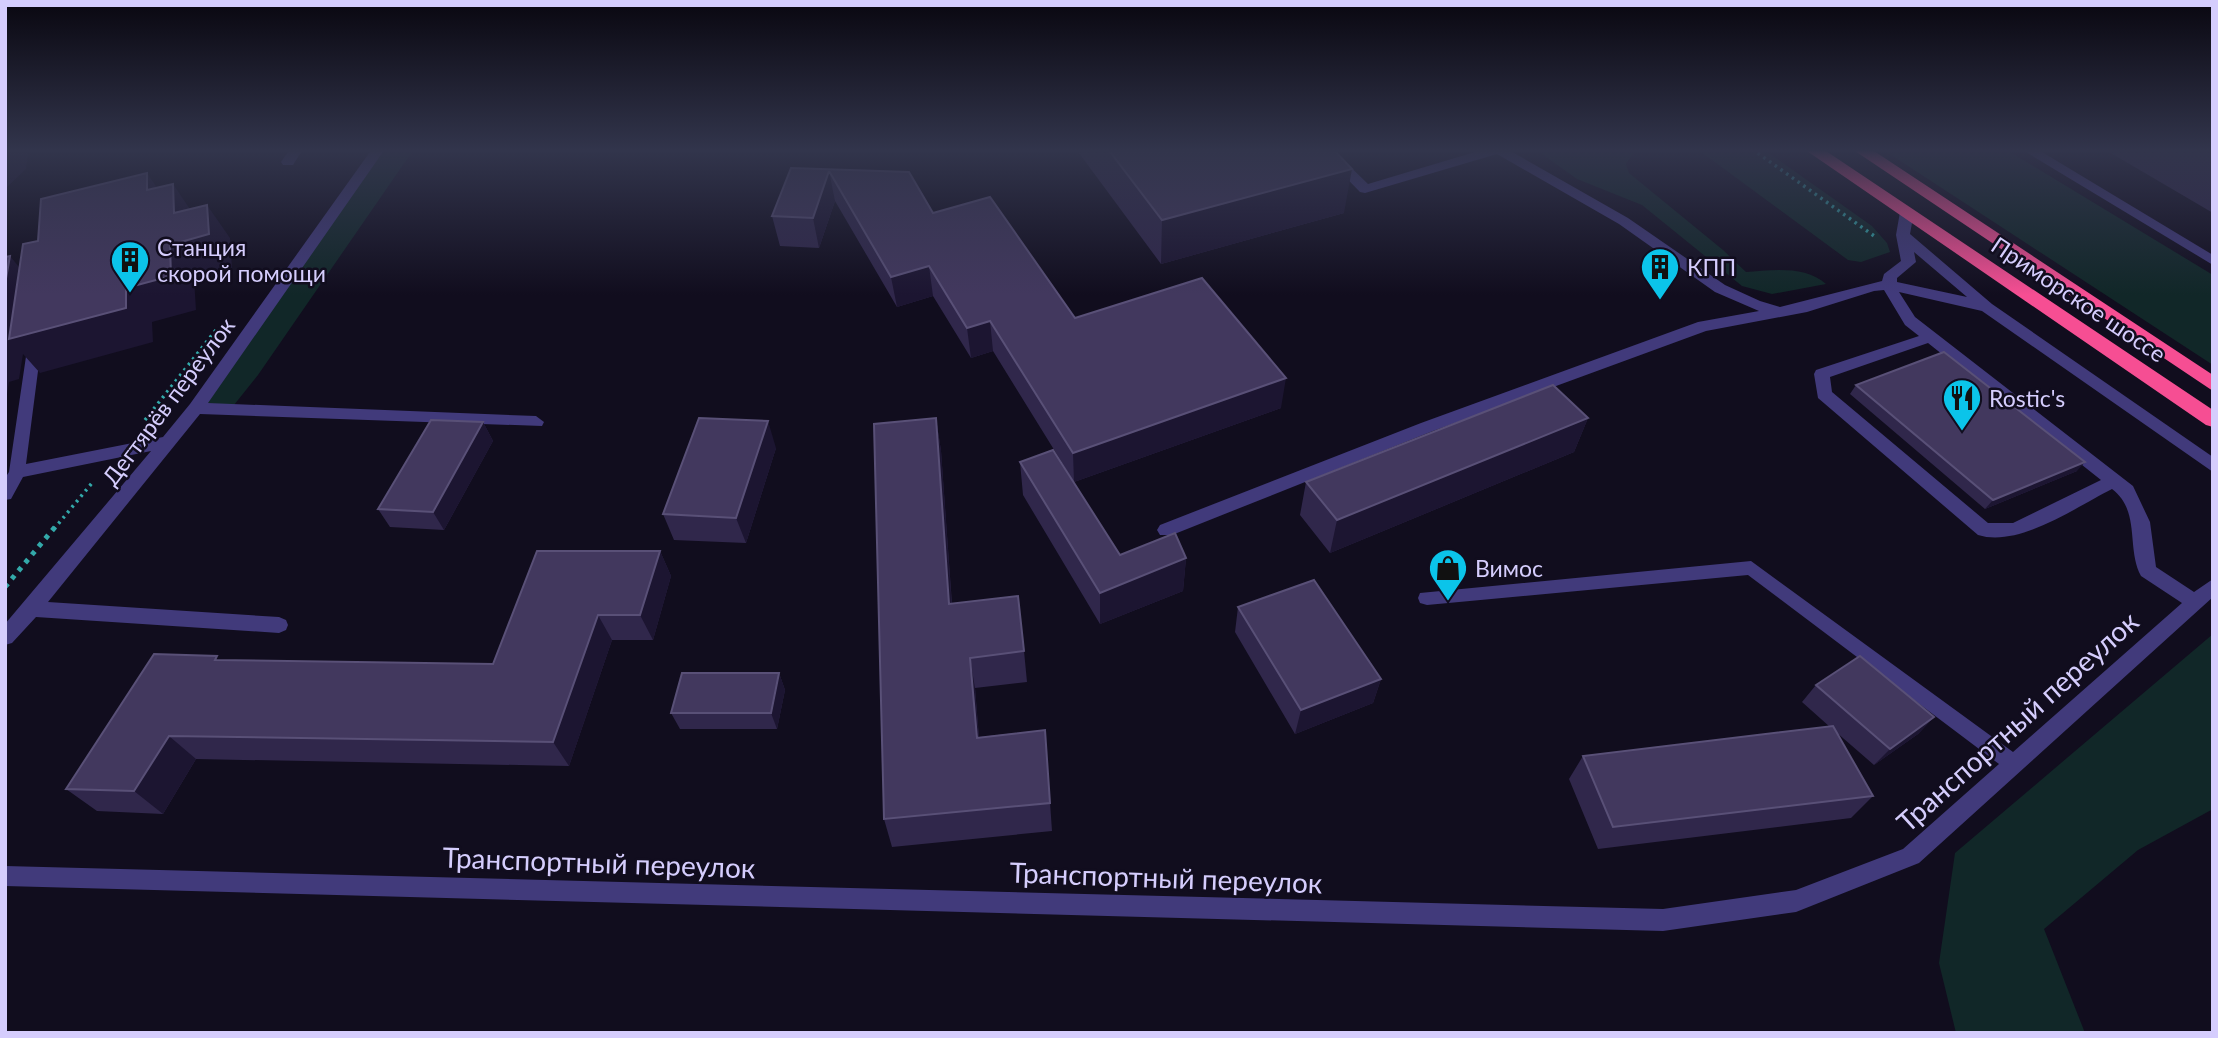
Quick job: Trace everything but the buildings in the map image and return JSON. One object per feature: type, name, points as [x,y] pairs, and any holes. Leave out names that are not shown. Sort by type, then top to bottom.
[{"type":"highway","name":"Приморское шоссе","points":[[1885,197],[2213,420]]},
{"type":"highway","name":"Приморское шоссе","points":[[1933,197],[2213,384]]},
{"type":"street","name":"Дегтярёв переулок","points":[[5,637],[32,609],[196,408],[345,197]]},
{"type":"street","points":[[1580,197],[1640,232],[1713,287],[1735,299],[1777,311]]},
{"type":"street","points":[[2107,197],[2213,261]]},
{"type":"street","points":[[1166,530],[1427,427],[1703,326],[1807,307],[1890,281],[1909,262],[1903,235],[1907,212]]},
{"type":"street","points":[[1903,235],[1987,307],[2213,466]]},
{"type":"street","points":[[1890,281],[1987,307]]},
{"type":"street","points":[[1890,281],[1892,293],[1910,321],[2127,491],[2141,522],[2147,571],[2196,602]]},
{"type":"street","points":[[5,494],[18,472],[36,329]]},
{"type":"street","points":[[1931,337],[1822,374],[1824,394],[1984,530],[2015,530],[2113,481]]},
{"type":"street","points":[[196,408],[536,422]]},
{"type":"street","points":[[18,472],[168,442]]},
{"type":"street","points":[[1427,598],[1751,568],[2014,764]]},
{"type":"street","name":"Транспортный переулок","points":[[5,876],[1663,920],[1797,901],[1911,856],[2213,586]]},
{"type":"street","points":[[32,609],[279,625]]},
{"type":"path","points":[[1820,197],[1879,240],[1886,251],[1881,268],[1890,281]]},
{"type":"path","points":[[5,587],[173,387],[222,322]]},
{"type":"green space","points":[[349,197],[381,197],[258,375],[234,405],[203,403]]},
{"type":"green space","points":[[1623,197],[1659,197],[1746,272],[1798,271],[1826,284],[1772,294],[1742,286],[1642,205]]},
{"type":"green space","points":[[1763,197],[1832,197],[1872,226],[1887,243],[1890,252],[1861,262],[1848,260]]},
{"type":"green space","points":[[1956,197],[2085,197],[2213,275],[2213,365]]},
{"type":"green space","points":[[2213,634],[2213,809],[2138,850],[2044,929],[2085,1033],[1956,1033],[1939,963],[1955,853]]},
{"type":"place","name":"Станция скорой помощи","points":[[130,294]]},
{"type":"place","name":"КПП","points":[[1660,301]]},
{"type":"place","name":"Rostic's","points":[[1962,432]]},
{"type":"place","name":"Вимос","points":[[1448,602]]}]
